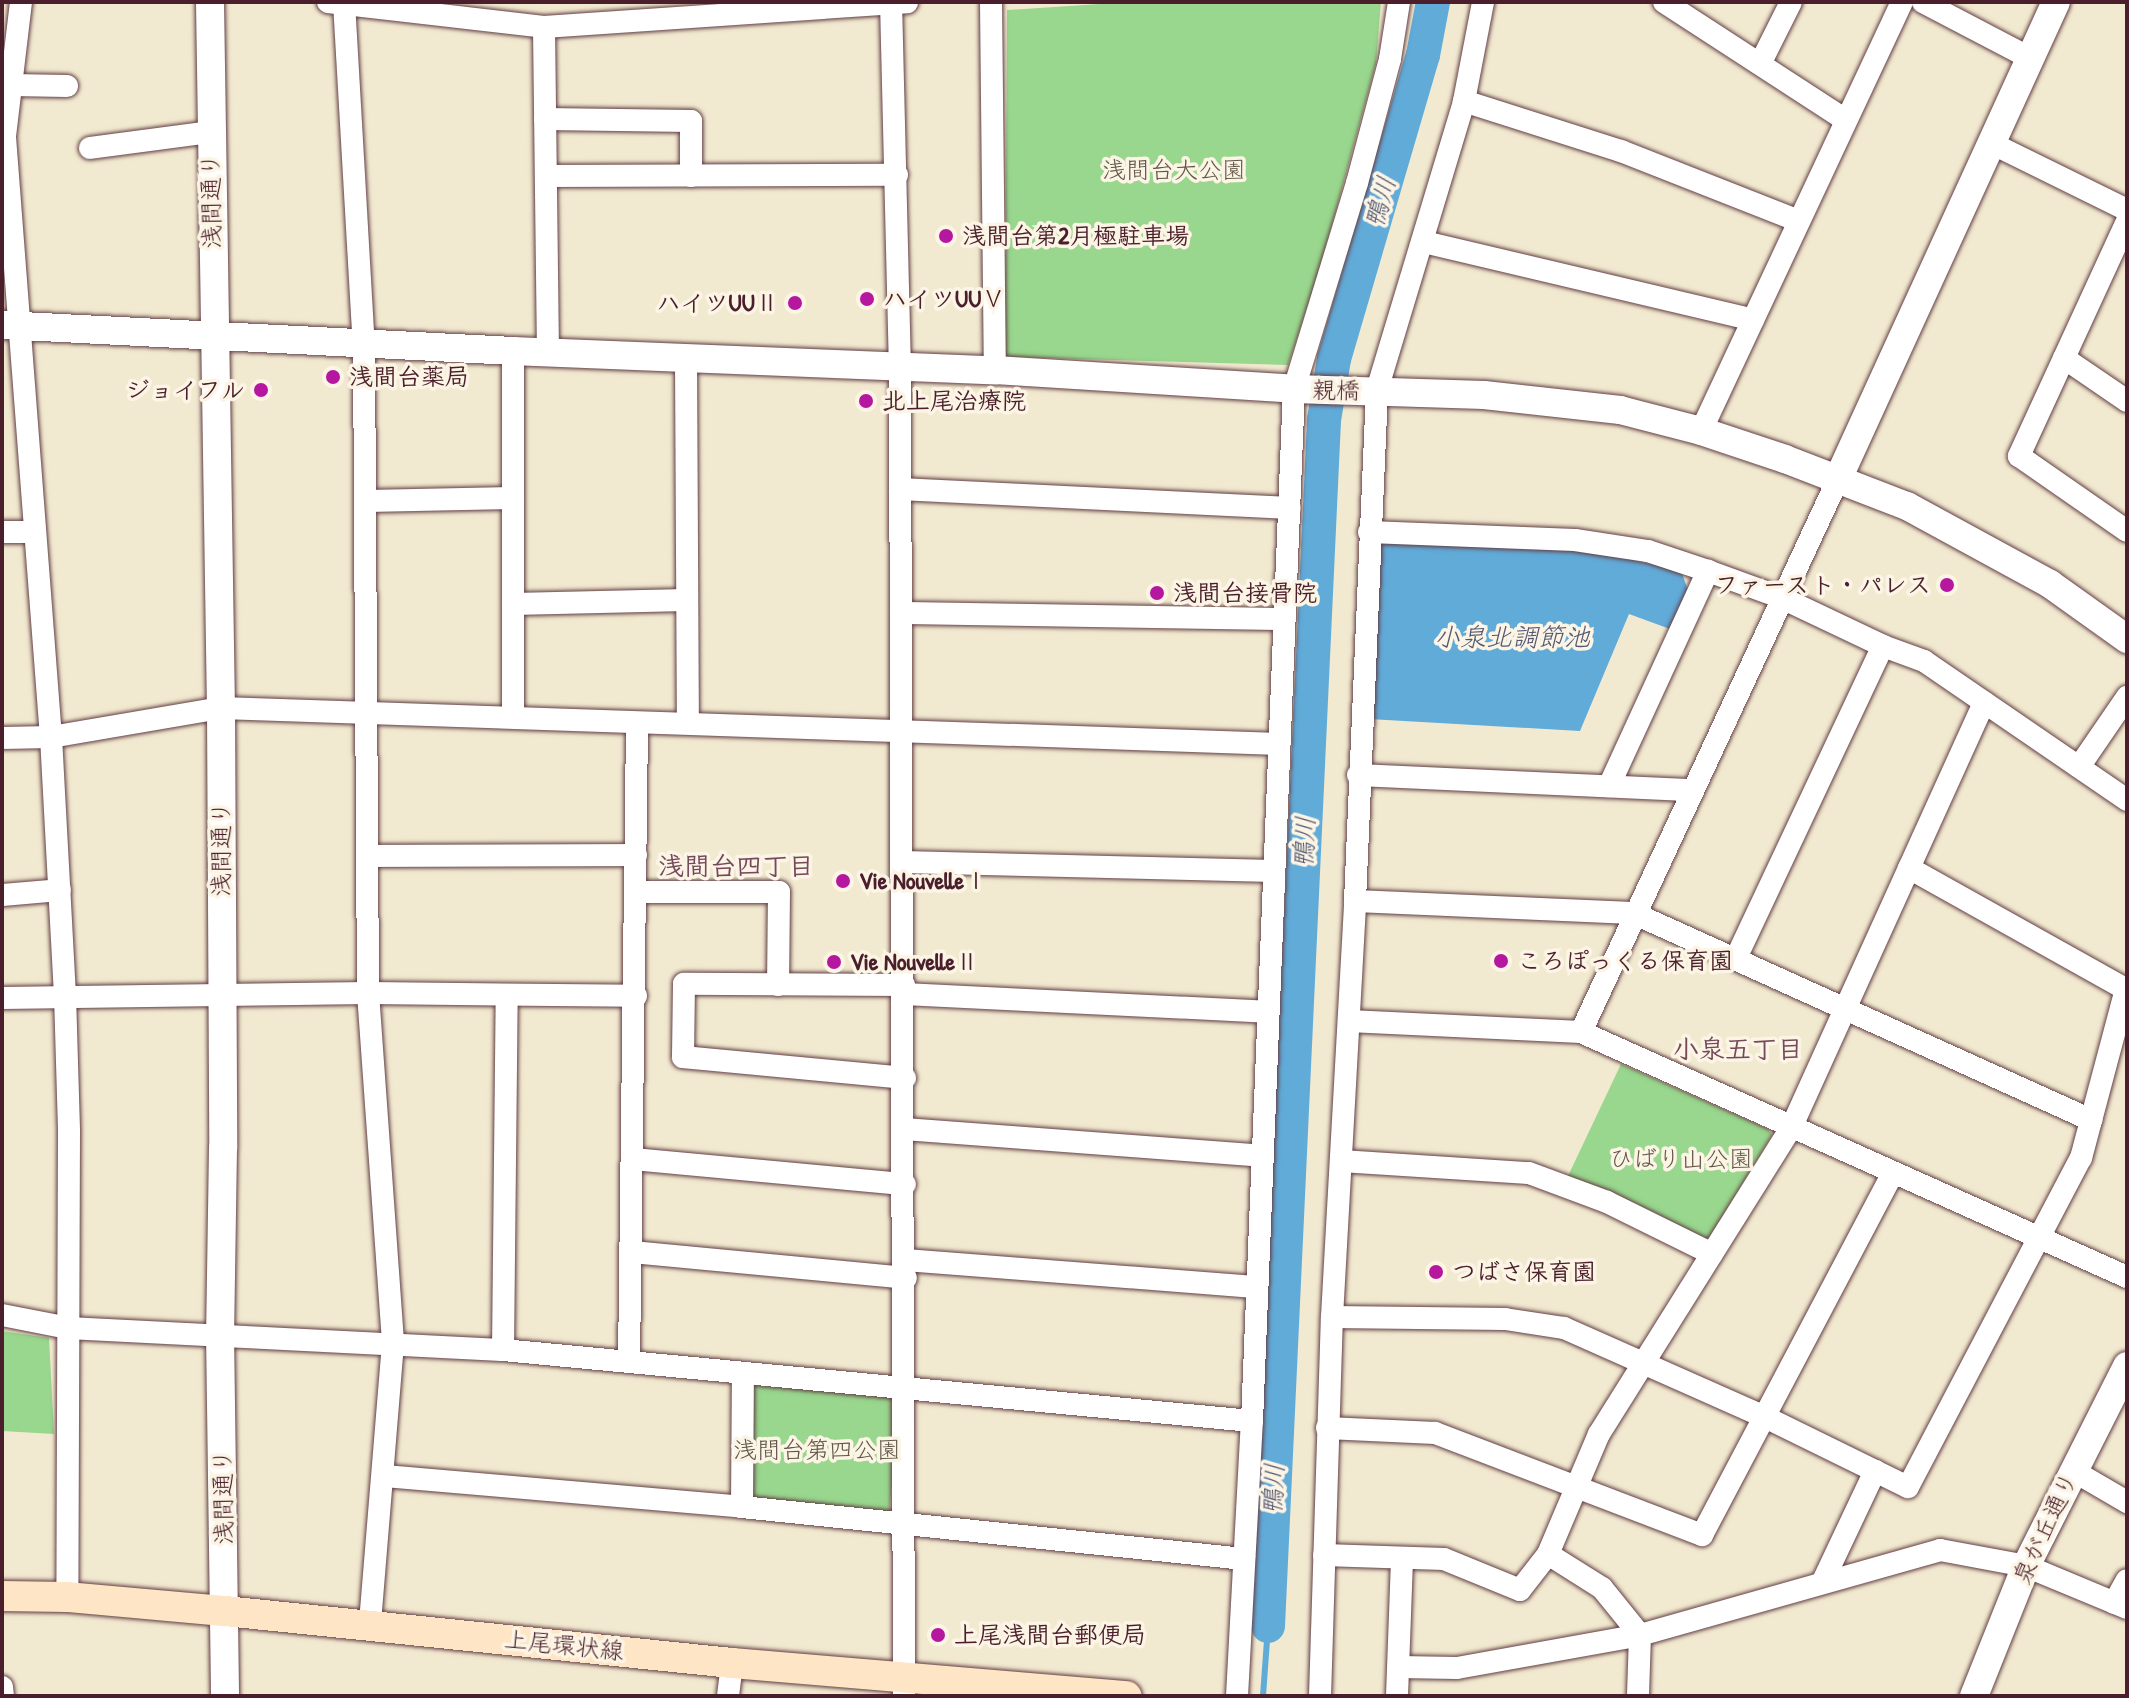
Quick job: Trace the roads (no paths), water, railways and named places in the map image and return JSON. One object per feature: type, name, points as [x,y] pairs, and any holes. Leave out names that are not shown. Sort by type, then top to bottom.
[{"type":"main road","name":"上尾環状線","points":[[2,1596],[67,1597],[370,1624],[732,1663],[905,1687],[1127,1696]]},
{"type":"street","points":[[21,2],[4,137],[12,325],[35,532],[51,737],[65,995],[67,1597]]},
{"type":"street","name":"浅間通り","points":[[210,2],[221,708],[223,1148],[220,1333],[225,1696]]},
{"type":"street","points":[[328,2],[458,10],[544,27],[611,12],[907,2]]},
{"type":"street","points":[[344,2],[364,344],[368,993],[393,1343],[370,1624]]},
{"type":"street","points":[[891,2],[900,368],[905,1687]]},
{"type":"street","points":[[991,2],[995,370]]},
{"type":"street","points":[[1237,1696],[1252,1421],[1255,1287],[1294,389],[1357,183],[1390,59],[1399,2]]},
{"type":"street","points":[[1320,1696],[1327,1428],[1355,901],[1358,775],[1377,390],[1464,101],[1483,2]]},
{"type":"street","points":[[1664,2],[1846,120]]},
{"type":"street","points":[[1760,64],[1791,2]]},
{"type":"street","points":[[1701,431],[1902,2]]},
{"type":"street","points":[[1923,2],[2030,58]]},
{"type":"street","points":[[1581,1032],[1633,913],[1838,479],[2056,2]]},
{"type":"street","points":[[544,27],[548,353]]},
{"type":"street","points":[[11,85],[67,86]]},
{"type":"street","points":[[1464,101],[1621,151],[1799,221]]},
{"type":"street","points":[[545,119],[691,121],[691,176]]},
{"type":"street","points":[[90,148],[210,132]]},
{"type":"street","points":[[1991,143],[2127,210]]},
{"type":"street","points":[[546,176],[897,175]]},
{"type":"street","points":[[2127,221],[2019,456],[2127,531]]},
{"type":"street","points":[[1424,242],[1753,320]]},
{"type":"street","points":[[2108,263],[2127,276]]},
{"type":"street","name":"親橋","points":[[12,325],[548,353],[995,370],[1294,389],[1484,395],[1620,410],[1701,431],[1907,506],[2050,584],[2127,639]]},
{"type":"street","points":[[513,351],[513,717]]},
{"type":"street","points":[[686,358],[688,723]]},
{"type":"street","points":[[2064,358],[2127,401]]},
{"type":"street","points":[[900,489],[1290,508]]},
{"type":"street","points":[[366,501],[513,498]]},
{"type":"street","points":[[2,532],[35,532]]},
{"type":"street","points":[[1369,532],[1575,540],[1648,551],[1708,571],[1782,598],[1883,646],[1924,661],[2127,800]]},
{"type":"street","points":[[1609,786],[1708,571]]},
{"type":"street","points":[[513,604],[687,600]]},
{"type":"street","points":[[901,613],[1283,619]]},
{"type":"street","points":[[1736,958],[1883,646]]},
{"type":"street","points":[[2079,767],[2127,697]]},
{"type":"street","points":[[1324,1555],[1444,1559],[1520,1590],[1548,1554],[1599,1434],[1792,1126],[1984,702]]},
{"type":"street","points":[[2,738],[51,737],[221,708],[1279,744]]},
{"type":"street","points":[[629,1362],[636,996],[637,724]]},
{"type":"street","points":[[1358,775],[1693,790]]},
{"type":"street","points":[[368,856],[636,855]]},
{"type":"street","points":[[902,862],[1273,871]]},
{"type":"street","points":[[1332,1317],[1520,1321],[1564,1328],[1765,1417],[1908,1487],[2081,1158],[2126,989],[1909,868]]},
{"type":"street","points":[[2,895],[60,890]]},
{"type":"street","points":[[637,892],[779,892],[778,985]]},
{"type":"street","points":[[1355,901],[1633,913],[2091,1120]]},
{"type":"street","points":[[905,1078],[683,1057],[684,984],[904,990],[1267,1012]]},
{"type":"street","points":[[2,998],[368,993],[636,996]]},
{"type":"street","points":[[503,1350],[507,996]]},
{"type":"street","points":[[1349,1021],[1581,1032],[2127,1277]]},
{"type":"street","points":[[905,1129],[1261,1156]]},
{"type":"street","points":[[633,1159],[905,1184]]},
{"type":"street","points":[[1341,1161],[1529,1173],[1607,1202],[1712,1254]]},
{"type":"street","points":[[1327,1428],[1435,1433],[1702,1535],[1892,1174]]},
{"type":"street","points":[[632,1252],[1255,1287]]},
{"type":"street","points":[[2,1315],[68,1328],[220,1333],[503,1350],[1252,1421]]},
{"type":"street","name":"泉が丘通り","points":[[1974,1696],[2026,1566],[2127,1366]]},
{"type":"street","points":[[742,1507],[743,1373]]},
{"type":"street","points":[[2072,1470],[2127,1502]]},
{"type":"street","points":[[1823,1581],[1875,1471]]},
{"type":"street","points":[[384,1476],[742,1507],[1244,1559]]},
{"type":"street","points":[[1399,1667],[1457,1668],[1640,1635],[1940,1550],[2026,1566],[2121,1606],[2127,1580]]},
{"type":"street","points":[[1548,1554],[1602,1588],[1640,1635],[1638,1696]]},
{"type":"street","points":[[1397,1696],[1402,1560]]},
{"type":"street","points":[[728,1696],[732,1663]]},
{"type":"street","points":[[2,1687],[3,1696]]},
{"type":"water","name":"小泉北調節池","points":[[1383,540],[1594,551],[1681,571],[1688,590],[1670,629],[1629,614],[1580,731],[1369,719],[1373,552]]},
{"type":"waterway","name":"鴨川","points":[[1268,1626],[1324,420],[1334,359],[1423,55],[1433,2]]},
{"type":"waterway","name":"鴨川","points":[[1263,1696],[1268,1626]]},
{"type":"place","name":"浅間台第2月極駐車場","points":[[946,236]]},
{"type":"place","name":"ハイツUUⅤ","points":[[867,299]]},
{"type":"place","name":"ハイツUUⅡ","points":[[795,303]]},
{"type":"place","name":"浅間台薬局","points":[[333,377]]},
{"type":"place","name":"ジョイフル","points":[[261,390]]},
{"type":"place","name":"北上尾治療院","points":[[866,401]]},
{"type":"place","name":"ファースト・パレス","points":[[1947,585]]},
{"type":"place","name":"浅間台接骨院","points":[[1157,593]]},
{"type":"place","name":"Vie NouvelleⅠ","points":[[843,881]]},
{"type":"place","name":"ころぽっくる保育園","points":[[1501,961]]},
{"type":"place","name":"Vie NouvelleⅡ","points":[[834,962]]},
{"type":"place","name":"つばさ保育園","points":[[1436,1272]]},
{"type":"place","name":"上尾浅間台郵便局","points":[[938,1635]]},
{"type":"district","name":"浅間台四丁目","points":[[736,866]]},
{"type":"district","name":"小泉五丁目","points":[[1738,1049]]},
{"type":"park label","name":"浅間台大公園","points":[[1174,170]]},
{"type":"park label","name":"ひばり山公園","points":[[1681,1159]]},
{"type":"park label","name":"浅間台第四公園","points":[[817,1450]]}]
